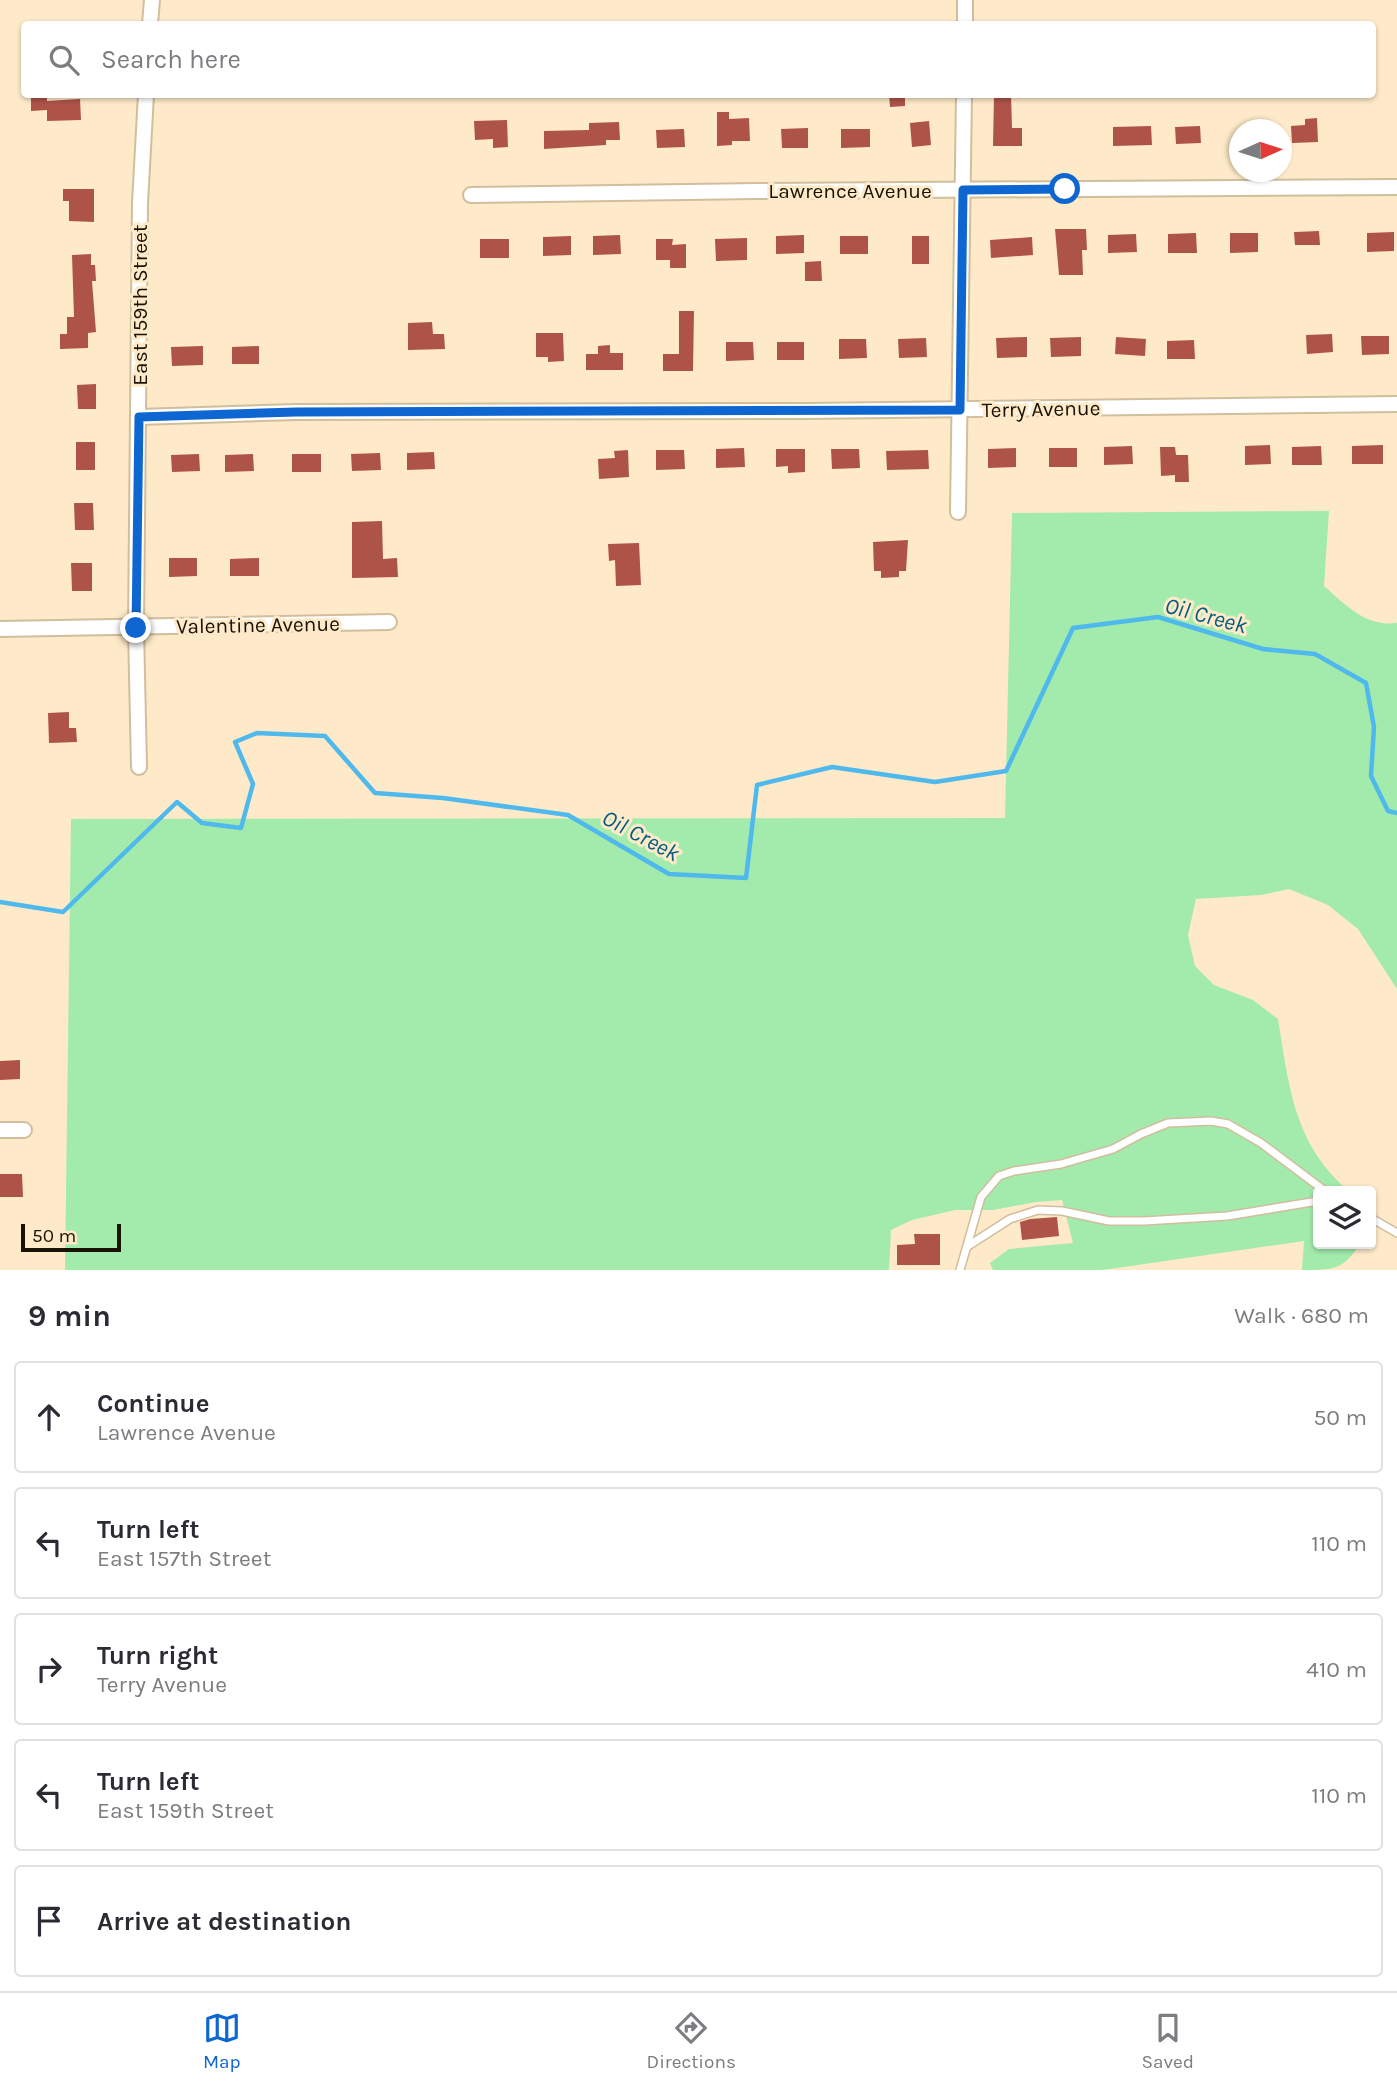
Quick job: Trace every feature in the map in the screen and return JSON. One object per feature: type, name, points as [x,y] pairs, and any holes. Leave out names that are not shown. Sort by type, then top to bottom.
[{"type":"street","points":[[150,21],[152,0]]},
{"type":"street","points":[[965,0],[965,21]]},
{"type":"street","name":"East 159th Street","points":[[139,767],[136,628],[140,203],[146,98]]},
{"type":"street","points":[[958,512],[964,98]]},
{"type":"street","name":"Lawrence Avenue","points":[[471,195],[1397,187]]},
{"type":"street","name":"Terry Avenue","points":[[139,417],[296,412],[960,410],[1397,404]]},
{"type":"street","name":"Valentine Avenue","points":[[0,629],[389,622]]},
{"type":"street","points":[[0,1130],[24,1130]]},
{"type":"lane","points":[[960,1270],[981,1197],[999,1176],[1061,1164],[1113,1149],[1141,1133],[1168,1124],[1211,1121],[1228,1124],[1261,1143],[1318,1186]]},
{"type":"lane","points":[[968,1246],[1010,1219],[1038,1210],[1062,1211],[1110,1221],[1144,1222],[1227,1216],[1313,1202]]},
{"type":"lane","points":[[1376,1221],[1397,1233]]},
{"type":"green space","points":[[1329,511],[1324,586],[1348,607],[1366,618],[1375,622],[1397,623],[1397,989],[1358,929],[1328,905],[1289,889],[1261,895],[1196,899],[1188,935],[1195,966],[1214,985],[1253,1000],[1278,1019],[1291,1091],[1305,1134],[1316,1154],[1344,1186],[1313,1186],[1313,1249],[1356,1249],[1343,1264],[1330,1269],[1302,1270],[1304,1241],[1103,1270],[993,1270],[990,1263],[1009,1249],[1073,1243],[1062,1200],[993,1210],[955,1210],[912,1220],[891,1230],[889,1270],[65,1270],[71,819],[1005,818],[1012,513]]},
{"type":"building","points":[[31,98],[47,98],[47,101],[80,99],[81,120],[47,121],[47,110],[31,111]]},
{"type":"building","points":[[889,98],[905,98],[905,106],[890,107]]},
{"type":"building","points":[[994,98],[1011,98],[1012,128],[1022,128],[1022,146],[993,146]]},
{"type":"building","points":[[717,112],[729,112],[729,119],[749,118],[750,141],[732,141],[732,145],[717,146]]},
{"type":"building","points":[[1317,118],[1318,142],[1292,143],[1292,126],[1305,125],[1305,119]]},
{"type":"building","points":[[507,120],[508,147],[493,148],[493,139],[475,140],[474,121]]},
{"type":"building","points":[[929,121],[931,145],[912,147],[910,123]]},
{"type":"building","points":[[619,122],[620,140],[606,140],[606,145],[544,149],[544,131],[589,130],[589,123]]},
{"type":"building","points":[[1151,126],[1152,145],[1113,146],[1113,127]]},
{"type":"building","points":[[1200,126],[1201,143],[1176,144],[1175,127]]},
{"type":"building","points":[[808,128],[808,148],[782,148],[781,129]]},
{"type":"building","points":[[684,129],[685,147],[657,148],[656,130]]},
{"type":"building","points":[[841,129],[870,129],[870,147],[841,148]]},
{"type":"building","points":[[63,189],[94,189],[94,222],[69,221],[69,201],[63,201]]},
{"type":"building","points":[[1055,229],[1086,229],[1087,250],[1082,250],[1083,275],[1059,275]]},
{"type":"building","points":[[1319,231],[1320,245],[1295,245],[1294,232]]},
{"type":"building","points":[[1394,232],[1394,251],[1367,252],[1367,233]]},
{"type":"building","points":[[1196,233],[1197,253],[1168,253],[1168,234]]},
{"type":"building","points":[[1230,233],[1258,233],[1258,252],[1230,253]]},
{"type":"building","points":[[1136,234],[1137,252],[1108,253],[1108,235]]},
{"type":"building","points":[[620,235],[621,254],[593,255],[593,236]]},
{"type":"building","points":[[804,235],[804,253],[776,254],[776,236]]},
{"type":"building","points":[[571,236],[571,255],[543,256],[543,237]]},
{"type":"building","points":[[840,236],[868,236],[868,254],[840,254]]},
{"type":"building","points":[[912,236],[929,236],[929,264],[912,264]]},
{"type":"building","points":[[1032,237],[1033,255],[991,258],[990,240]]},
{"type":"building","points":[[747,238],[747,260],[716,261],[715,239]]},
{"type":"building","points":[[480,239],[509,239],[509,258],[480,258]]},
{"type":"building","points":[[656,239],[673,239],[672,245],[686,244],[686,268],[670,268],[670,260],[656,260]]},
{"type":"building","points":[[91,254],[91,265],[95,265],[96,281],[92,281],[96,332],[88,333],[88,348],[60,349],[60,334],[67,334],[67,317],[74,317],[72,255]]},
{"type":"building","points":[[821,261],[822,281],[805,281],[805,262]]},
{"type":"building","points":[[679,311],[694,311],[693,371],[663,371],[663,354],[679,354]]},
{"type":"building","points":[[432,322],[433,334],[444,334],[445,349],[408,350],[408,323]]},
{"type":"building","points":[[536,333],[563,333],[564,361],[548,362],[548,357],[536,357]]},
{"type":"building","points":[[1332,334],[1333,352],[1307,354],[1306,335]]},
{"type":"building","points":[[1361,336],[1389,336],[1389,354],[1362,355]]},
{"type":"building","points":[[1027,337],[1027,357],[997,358],[996,338]]},
{"type":"building","points":[[1081,337],[1081,356],[1051,357],[1050,338]]},
{"type":"building","points":[[1116,337],[1146,339],[1145,356],[1115,354]]},
{"type":"building","points":[[926,338],[927,357],[899,358],[898,339]]},
{"type":"building","points":[[839,339],[866,339],[867,358],[839,359]]},
{"type":"building","points":[[1194,340],[1195,359],[1167,359],[1167,341]]},
{"type":"building","points":[[726,342],[753,342],[754,360],[726,361]]},
{"type":"building","points":[[777,342],[804,342],[804,360],[777,360]]},
{"type":"building","points":[[610,345],[610,353],[623,353],[623,370],[586,370],[586,354],[598,354],[598,346]]},
{"type":"building","points":[[203,346],[203,365],[172,366],[171,347]]},
{"type":"building","points":[[259,346],[259,364],[232,364],[232,347]]},
{"type":"building","points":[[96,384],[96,409],[78,409],[77,385]]},
{"type":"building","points":[[76,442],[95,442],[95,470],[76,470]]},
{"type":"building","points":[[1270,445],[1271,464],[1245,465],[1245,446]]},
{"type":"building","points":[[1383,445],[1383,464],[1352,464],[1352,446]]},
{"type":"building","points":[[1132,446],[1133,464],[1104,465],[1104,447]]},
{"type":"building","points":[[1321,446],[1322,465],[1292,465],[1292,447]]},
{"type":"building","points":[[1160,447],[1175,447],[1176,455],[1188,455],[1189,482],[1175,482],[1175,475],[1161,476]]},
{"type":"building","points":[[744,448],[745,467],[716,468],[716,449]]},
{"type":"building","points":[[1016,448],[1016,467],[988,468],[988,449]]},
{"type":"building","points":[[1049,448],[1077,448],[1077,467],[1049,467]]},
{"type":"building","points":[[776,449],[805,449],[805,472],[788,473],[788,466],[776,467]]},
{"type":"building","points":[[831,449],[859,449],[860,468],[832,469]]},
{"type":"building","points":[[628,450],[629,477],[599,479],[598,459],[615,458],[614,451]]},
{"type":"building","points":[[656,450],[684,450],[685,469],[656,470]]},
{"type":"building","points":[[928,450],[929,469],[887,470],[886,451]]},
{"type":"building","points":[[434,452],[435,469],[407,470],[407,453]]},
{"type":"building","points":[[380,453],[381,470],[352,471],[351,454]]},
{"type":"building","points":[[199,454],[200,471],[172,472],[171,455]]},
{"type":"building","points":[[253,454],[254,471],[225,472],[225,455]]},
{"type":"building","points":[[292,454],[321,454],[321,472],[292,472]]},
{"type":"building","points":[[74,503],[93,503],[94,530],[75,530]]},
{"type":"building","points":[[382,521],[383,559],[397,558],[398,577],[352,578],[352,522]]},
{"type":"building","points":[[908,540],[906,571],[899,571],[899,577],[881,578],[881,571],[874,571],[873,542]]},
{"type":"building","points":[[639,543],[641,585],[616,586],[615,560],[609,561],[608,544]]},
{"type":"building","points":[[169,558],[197,558],[197,576],[169,577]]},
{"type":"building","points":[[259,558],[259,576],[230,576],[230,559]]},
{"type":"building","points":[[71,563],[92,563],[92,591],[72,591]]},
{"type":"building","points":[[69,712],[69,728],[76,728],[77,742],[49,743],[48,713]]},
{"type":"building","points":[[20,1060],[20,1079],[0,1080],[0,1061]]},
{"type":"building","points":[[0,1174],[22,1174],[23,1197],[0,1197]]},
{"type":"building","points":[[1057,1217],[1059,1236],[1022,1240],[1020,1222]]},
{"type":"building","points":[[914,1234],[940,1234],[940,1265],[897,1265],[897,1245],[915,1244]]},
{"type":"waterway","name":"Oil Creek","points":[[0,902],[63,912],[177,802],[202,823],[241,828],[253,784],[235,742],[257,733],[325,736],[375,793],[443,798],[568,815],[669,874],[746,878],[757,785],[832,767],[935,782],[1006,771],[1073,628],[1158,617],[1263,649],[1315,654],[1366,683],[1374,727],[1371,776],[1388,811],[1397,813]]},
{"type":"route","points":[[136,628],[139,417],[296,412],[960,410],[963,190],[1065,189]]}]
